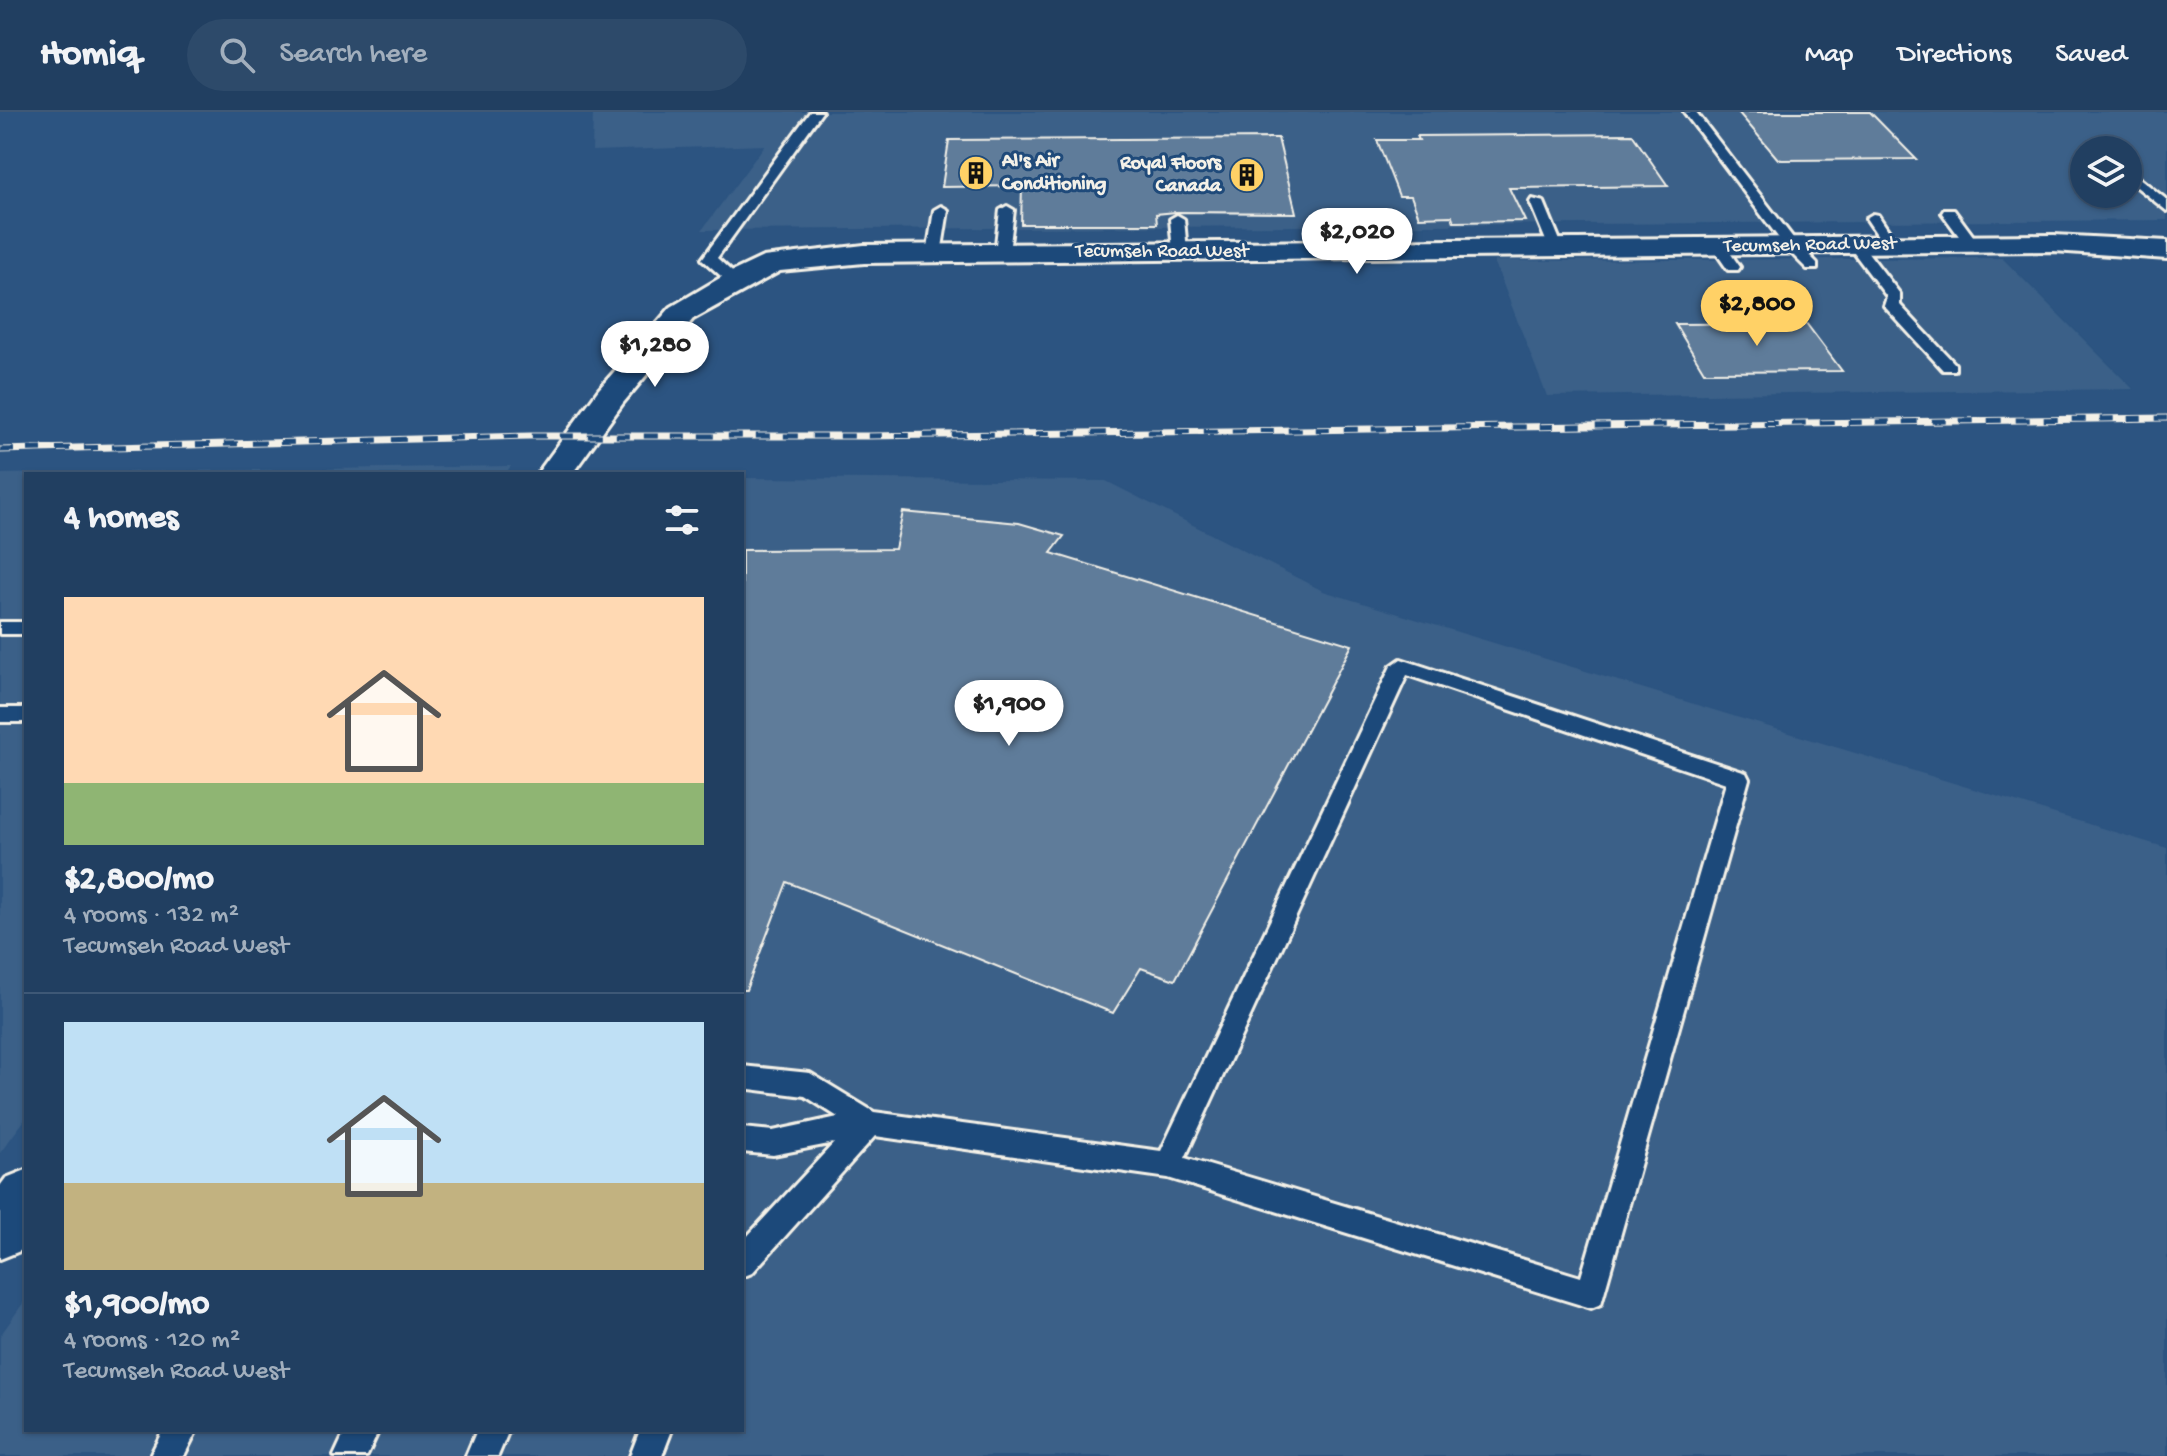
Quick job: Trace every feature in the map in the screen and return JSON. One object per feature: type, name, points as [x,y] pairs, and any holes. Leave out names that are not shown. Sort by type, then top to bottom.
[{"type":"main road","name":"Tecumseh Road West","points":[[2054,243],[2136,233],[2167,233]]},
{"type":"main road","name":"Tecumseh Road West","points":[[555,472],[611,396],[682,313],[735,281],[773,263],[864,254],[1180,251],[1556,248],[1726,257],[1802,256],[1855,245],[2054,243],[2167,250]]},
{"type":"main road","points":[[0,1232],[24,1199]]},
{"type":"lane","points":[[735,281],[709,259],[816,112]]},
{"type":"lane","points":[[1690,112],[1802,256]]},
{"type":"lane","points":[[2142,185],[2167,207]]},
{"type":"lane","points":[[1537,202],[1556,248]]},
{"type":"lane","points":[[934,254],[941,210]]},
{"type":"lane","points":[[1002,253],[1007,210]]},
{"type":"lane","points":[[1949,213],[1972,244]]},
{"type":"lane","points":[[1873,218],[1891,245]]},
{"type":"lane","points":[[1177,219],[1180,251]]},
{"type":"lane","points":[[1363,222],[1373,250]]},
{"type":"lane","points":[[1855,245],[1895,297],[1892,306],[1949,367]]},
{"type":"lane","points":[[0,628],[24,628]]},
{"type":"lane","points":[[744,1140],[773,1143],[869,1123],[1168,1165],[1591,1294],[1738,779],[1401,666],[1168,1165]]},
{"type":"lane","points":[[0,715],[24,715]]},
{"type":"lane","points":[[744,1077],[810,1085],[869,1123]]},
{"type":"lane","points":[[744,1261],[869,1123]]},
{"type":"lane","points":[[166,1456],[180,1432]]},
{"type":"lane","points":[[350,1456],[362,1432]]},
{"type":"lane","points":[[482,1456],[492,1432]]},
{"type":"lane","points":[[646,1456],[655,1432]]},
{"type":"shaded area","points":[[593,112],[2167,112],[2167,220],[702,230],[765,145],[592,151]]},
{"type":"shaded area","points":[[2002,258],[2133,389],[1547,396],[1494,261]]},
{"type":"shaded area","points":[[511,466],[506,472],[128,472]]},
{"type":"shaded area","points":[[0,474],[24,474],[24,1121],[0,1153]]},
{"type":"shaded area","points":[[744,478],[1106,481],[1323,591],[2167,848],[2167,1456],[0,1456],[0,1336],[24,1302],[24,1432],[744,1432]]},
{"type":"building","points":[[1738,112],[1870,112],[1916,159],[1778,159]]},
{"type":"building","points":[[1632,134],[1668,186],[1509,188],[1525,221],[1454,222],[1452,216],[1419,217],[1411,196],[1399,196],[1377,140],[1419,140],[1417,136]]},
{"type":"building","name":"Royal Floors Canada","points":[[1278,138],[1296,213],[1176,212],[1156,214],[1157,224],[1021,224],[1022,186],[942,187],[949,140]]},
{"type":"building","points":[[1806,323],[1842,371],[1704,372],[1675,324]]},
{"type":"building","points":[[903,512],[1019,523],[1064,536],[1051,553],[1352,645],[1175,980],[1141,968],[1113,1013],[787,882],[744,990],[744,550],[895,549]]},
{"type":"railway","points":[[0,450],[530,436],[868,436],[2167,418]]},
{"type":"place","name":"Al's Air Conditioning","points":[[976,173]]},
{"type":"place","name":"Royal Floors Canada","points":[[1247,175]]}]
